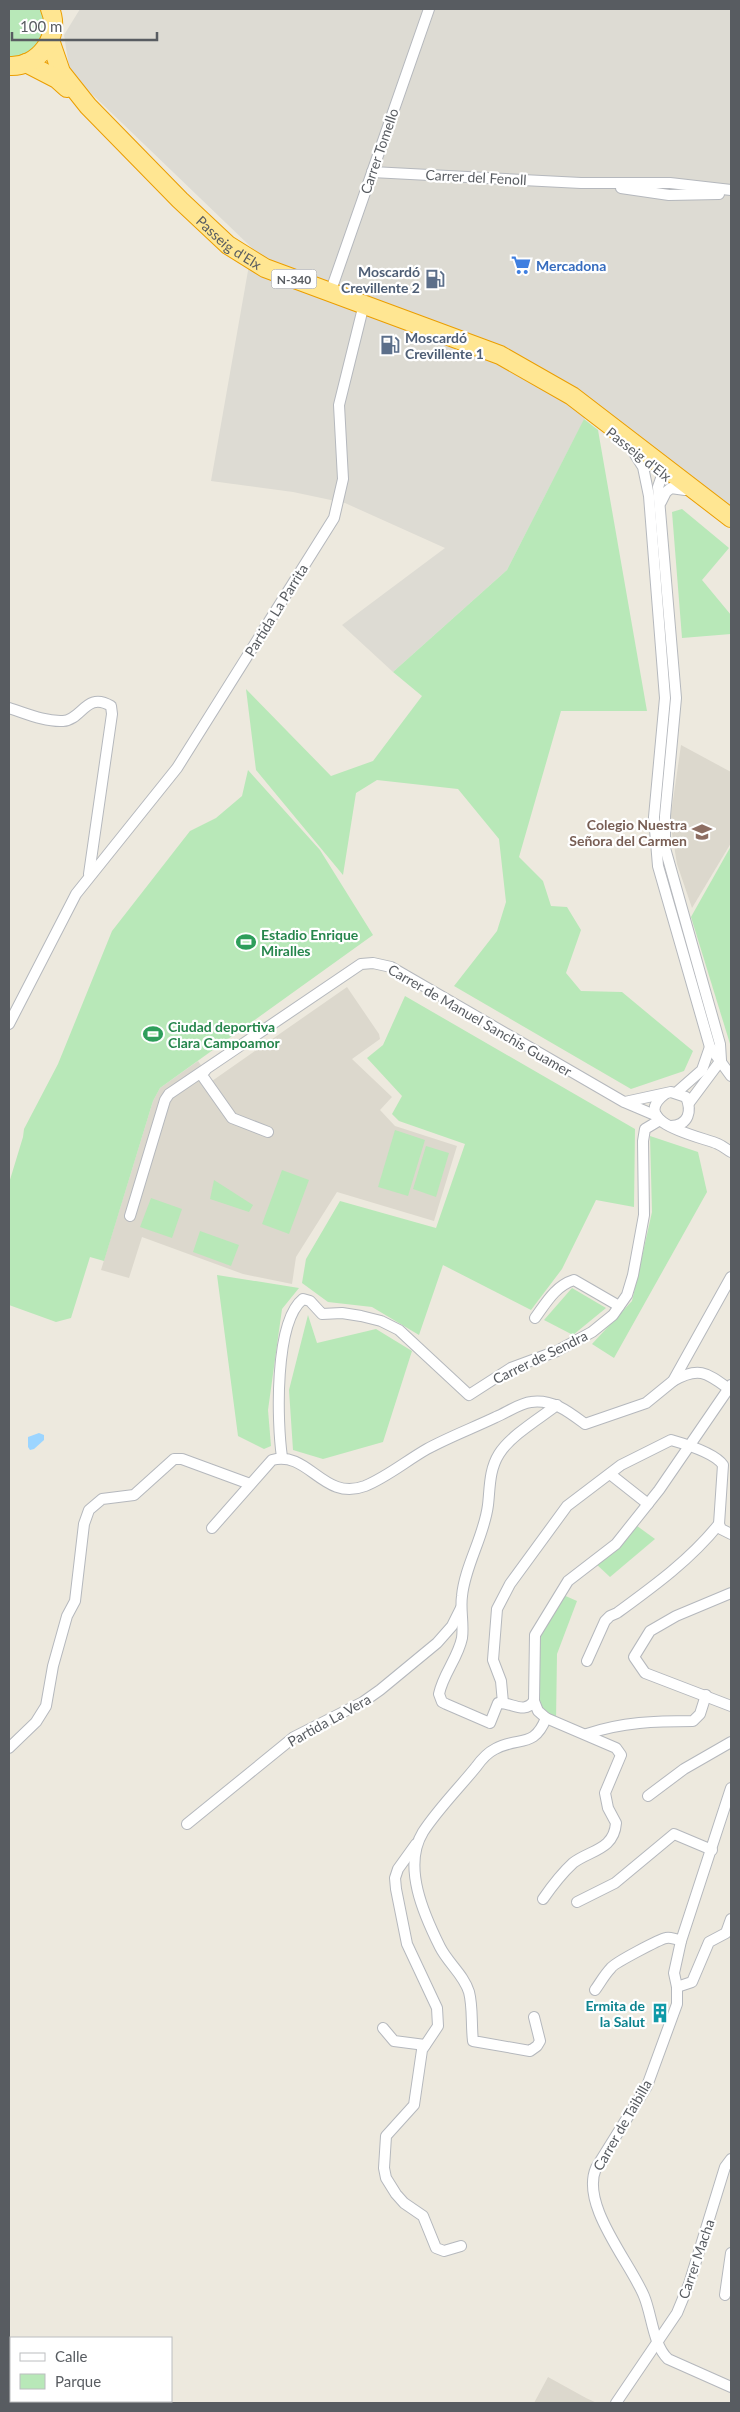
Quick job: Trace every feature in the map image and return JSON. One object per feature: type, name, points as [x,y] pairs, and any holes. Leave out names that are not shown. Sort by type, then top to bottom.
[{"type":"highway","name":"N-340","points":[[17,65],[36,58],[51,25]]},
{"type":"highway","name":"N-340","points":[[51,25],[61,72],[88,106]]},
{"type":"highway","name":"N-340","points":[[17,65],[57,79],[88,106]]},
{"type":"highway","name":"Passeig d'Elx","points":[[88,106],[180,200],[228,245],[265,268],[500,355],[572,396],[731,527]]},
{"type":"highway","name":"Passeig d'Elx","points":[[546,381],[631,448],[731,518]]},
{"type":"street","points":[[51,25],[62,9]]},
{"type":"street","name":"Carrer Tomello","points":[[330,292],[429,9]]},
{"type":"street","name":"Carrer del Fenoll","points":[[372,172],[581,183],[669,195],[731,192]]},
{"type":"street","name":"Partida La Parrita","points":[[9,1024],[76,894],[177,768],[334,518],[343,479],[340,405],[364,304]]},
{"type":"street","points":[[631,448],[643,467],[648,496],[665,698],[654,817],[655,848],[658,866],[710,1047],[730,1073],[710,1076]]},
{"type":"street","points":[[648,496],[651,482],[663,470]]},
{"type":"street","points":[[663,470],[658,487],[661,502],[676,698],[665,816],[665,848],[720,1044],[720,1060],[689,1103]]},
{"type":"street","points":[[661,502],[666,492],[671,488],[685,490]]},
{"type":"street","name":"Partida La Parrita","points":[[9,708],[53,721],[65,722],[95,702],[103,702],[111,706],[112,714],[89,876]]},
{"type":"street","name":"Carrer de Manuel Sanchis Guamer","points":[[130,1216],[165,1100],[169,1094],[361,964],[374,962],[391,967],[624,1102],[659,1118]]},
{"type":"street","points":[[624,1102],[677,1092],[702,1070],[710,1047]]},
{"type":"street","points":[[205,1071],[201,1074],[232,1118],[268,1132]]},
{"type":"street","points":[[672,1126],[677,1126],[687,1120],[690,1109],[686,1097],[677,1092]]},
{"type":"street","points":[[665,1094],[658,1102],[659,1118],[693,1137],[718,1144],[731,1152]]},
{"type":"street","name":"Carrer de Sendra","points":[[282,1457],[278,1408],[281,1370],[286,1335],[296,1304],[303,1299],[310,1301],[322,1314],[342,1313],[361,1316],[381,1321],[399,1330],[469,1395],[511,1368],[573,1343],[612,1315],[627,1295],[633,1275],[644,1215],[643,1141],[645,1129],[659,1118]]},
{"type":"street","points":[[673,1381],[731,1277]]},
{"type":"street","points":[[535,1318],[556,1289],[574,1280],[619,1306]]},
{"type":"street","points":[[212,1528],[266,1464],[282,1457],[302,1464],[329,1485],[362,1487],[378,1480],[427,1450],[529,1402],[557,1405],[585,1424],[646,1404],[673,1381],[685,1374],[698,1372],[708,1374],[730,1387],[648,1504],[616,1544],[568,1581],[535,1635],[534,1701],[538,1711],[546,1718],[587,1734],[616,1748],[620,1752],[620,1760],[605,1792],[608,1808],[616,1823],[613,1836],[605,1846],[575,1862],[566,1870],[543,1899]]},
{"type":"street","points":[[534,1701],[528,1707],[523,1708],[503,1703],[496,1705],[493,1720],[490,1723],[446,1704],[440,1698],[443,1682],[460,1647],[462,1630],[461,1607],[466,1575],[478,1545],[488,1507],[491,1474],[499,1454],[507,1444],[557,1405]]},
{"type":"street","points":[[503,1703],[501,1680],[493,1660],[497,1609],[510,1584],[567,1506],[621,1465],[671,1440],[688,1445],[720,1460],[724,1465],[719,1524],[721,1529],[731,1534]]},
{"type":"street","points":[[9,1748],[36,1722],[46,1706],[53,1666],[74,1601],[84,1524],[89,1510],[102,1499],[134,1495],[174,1459],[182,1459],[250,1484]]},
{"type":"street","points":[[610,1474],[648,1504]]},
{"type":"street","points":[[587,1661],[607,1618],[617,1613],[674,1570],[699,1548],[719,1524]]},
{"type":"street","points":[[731,1593],[676,1616],[650,1631],[634,1656],[645,1673],[731,1706]]},
{"type":"street","name":"Partida La Vera","points":[[187,1824],[294,1737],[363,1702],[380,1690],[437,1643],[452,1626],[461,1607]]},
{"type":"street","points":[[587,1734],[630,1723],[693,1721],[700,1714],[706,1696]]},
{"type":"street","points":[[461,2246],[444,2251],[436,2248],[423,2216],[396,2194],[386,2178],[384,2168],[386,2136],[414,2105],[425,2045],[438,2026],[437,2008],[407,1944],[395,1878],[423,1832],[487,1754],[502,1746],[532,1739],[541,1730],[546,1718]]},
{"type":"street","points":[[648,1796],[684,1769],[731,1742]]},
{"type":"street","name":"Carrer de Taibilla","points":[[731,1788],[681,1941],[674,1973],[677,1987],[677,2004],[647,2086],[596,2168],[592,2181],[604,2224],[644,2294],[660,2352],[668,2359],[731,2387]]},
{"type":"street","points":[[423,1832],[416,1853],[416,1885],[438,1943],[467,1986],[473,2041],[530,2051],[535,2049],[540,2041],[534,2017]]},
{"type":"street","points":[[577,1902],[615,1883],[674,1834],[712,1850]]},
{"type":"street","points":[[677,1987],[692,1982],[709,1942],[726,1933],[731,1919]]},
{"type":"street","points":[[595,1990],[611,1967],[619,1960],[637,1954],[663,1939],[672,1938],[681,1941]]},
{"type":"street","points":[[383,2028],[394,2042],[425,2045]]},
{"type":"street","name":"Carrer Macha","points":[[616,2403],[676,2313],[689,2284],[725,2167],[731,2159]]},
{"type":"street","points":[[725,2295],[731,2253]]},
{"type":"shaded area","points":[[80,9],[731,9],[731,507],[593,402],[507,570],[393,672],[342,625],[445,548],[345,503],[293,492],[211,481],[252,248],[70,73],[64,35]]},
{"type":"shaded area","name":"Colegio Nuestra Señora del Carmen","points":[[681,745],[731,772],[731,843],[692,908],[677,864],[670,821]]},
{"type":"shaded area","points":[[347,987],[379,1034],[380,1039],[352,1059],[392,1097],[380,1110],[395,1126],[457,1146],[434,1221],[337,1192],[296,1257],[292,1284],[243,1274],[142,1237],[129,1278],[101,1270],[153,1101],[160,1088],[198,1061],[212,1081]]},
{"type":"shaded area","points":[[548,2377],[586,2398],[597,2403],[534,2403]]},
{"type":"green space","points":[[9,9],[41,9],[43,27],[42,35],[33,48],[26,53],[9,58]]},
{"type":"green space","points":[[584,419],[598,430],[647,711],[561,711],[519,857],[543,881],[551,906],[567,907],[581,930],[566,973],[581,991],[622,992],[693,1051],[684,1071],[631,1089],[454,986],[497,931],[506,902],[499,839],[458,789],[377,780],[356,793],[343,875],[256,770],[246,689],[331,776],[373,761],[422,696],[393,672],[507,570]]},
{"type":"green space","points":[[682,509],[729,548],[702,580],[731,615],[731,634],[682,638],[672,512]]},
{"type":"green space","name":"Ciudad deportiva Clara Campoamor","points":[[248,770],[320,850],[373,935],[160,1088],[153,1101],[104,1261],[90,1257],[71,1318],[56,1322],[9,1305],[9,1183],[24,1129],[58,1064],[112,931],[190,831],[216,818],[242,796]]},
{"type":"green space","points":[[731,846],[731,1047],[691,917]]},
{"type":"green space","points":[[405,996],[635,1129],[634,1207],[596,1200],[562,1269],[531,1310],[443,1265],[419,1335],[372,1307],[328,1302],[302,1283],[306,1259],[340,1201],[436,1228],[465,1144],[399,1121],[392,1114],[402,1096],[367,1058],[383,1045]]},
{"type":"green space","points":[[395,1130],[425,1140],[408,1196],[378,1187]]},
{"type":"green space","points":[[650,1136],[698,1152],[707,1192],[614,1358],[592,1344],[632,1301],[652,1212]]},
{"type":"green space","points":[[426,1146],[449,1153],[436,1197],[413,1189]]},
{"type":"green space","points":[[282,1170],[309,1180],[289,1234],[262,1224]]},
{"type":"green space","points":[[214,1180],[253,1205],[249,1212],[210,1199]]},
{"type":"green space","points":[[151,1198],[182,1209],[172,1238],[140,1227]]},
{"type":"green space","points":[[200,1231],[239,1245],[231,1266],[193,1252]]},
{"type":"green space","points":[[217,1275],[299,1288],[282,1309],[268,1410],[271,1446],[264,1449],[238,1436]]},
{"type":"green space","points":[[572,1288],[606,1308],[573,1335],[544,1320]]},
{"type":"green space","points":[[308,1315],[317,1343],[376,1329],[412,1351],[383,1442],[323,1459],[293,1450],[289,1390]]},
{"type":"green space","points":[[633,1523],[655,1539],[610,1577],[594,1562]]},
{"type":"green space","points":[[561,1594],[577,1601],[557,1654],[556,1722],[538,1711],[535,1635]]},
{"type":"water","points":[[39,1433],[44,1435],[44,1440],[34,1449],[30,1450],[28,1447],[28,1437]]},
{"type":"place","name":"Mercadona","points":[[521,265]]},
{"type":"place","name":"Moscardó Crevillente 2","points":[[435,279]]},
{"type":"place","name":"Moscardó Crevillente 1","points":[[390,345]]},
{"type":"place","name":"Colegio Nuestra Señora del Carmen","points":[[702,832]]},
{"type":"place","name":"Estadio Enrique Miralles","points":[[246,942]]},
{"type":"place","name":"Ciudad deportiva Clara Campoamor","points":[[153,1034]]},
{"type":"place","name":"Ermita de la Salut","points":[[660,2013]]}]
